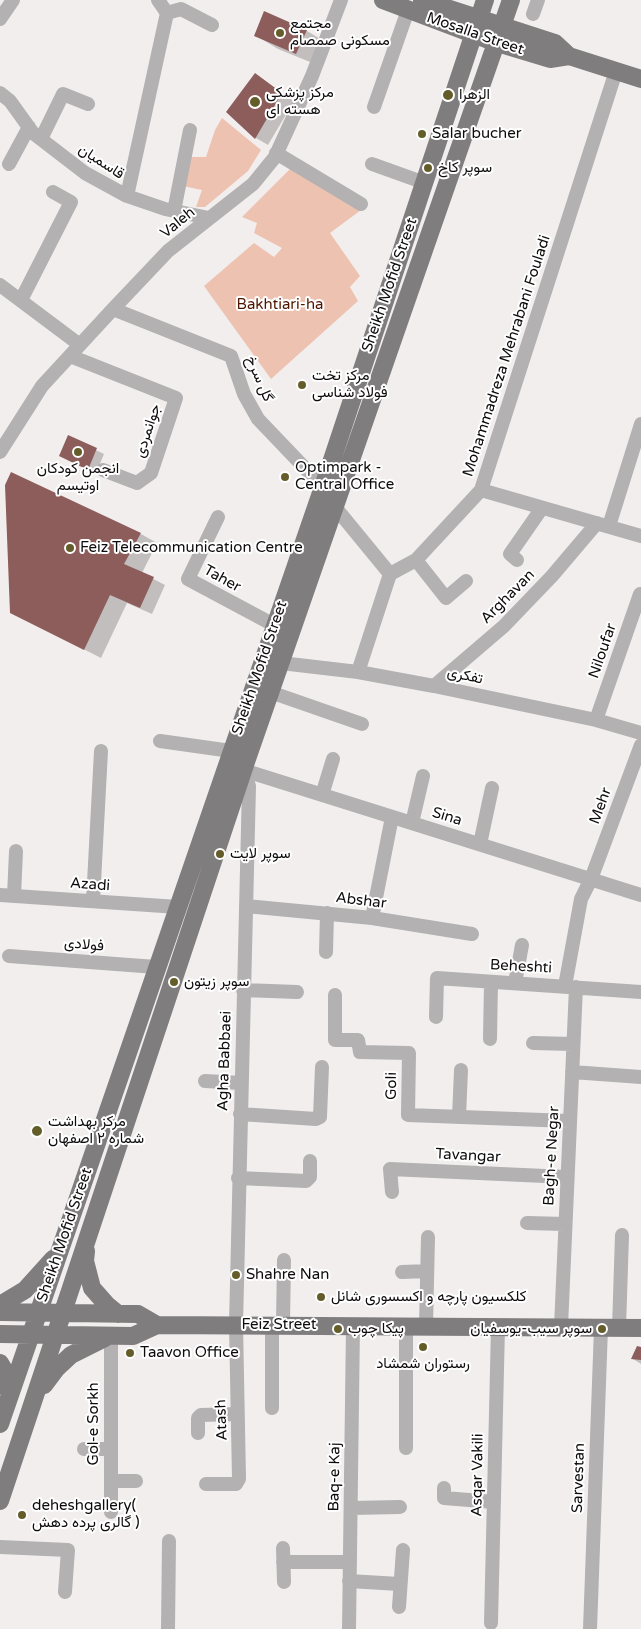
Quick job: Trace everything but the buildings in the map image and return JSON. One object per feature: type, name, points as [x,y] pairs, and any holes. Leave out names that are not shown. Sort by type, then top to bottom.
[{"type":"main road","name":"Mosalla Street","points":[[383,0],[408,10],[500,34],[550,59],[569,56],[641,79]]},
{"type":"main road","name":"Mosalla Street","points":[[422,0],[477,27]]},
{"type":"main road","name":"Sheikh Mofid Street","points":[[0,1424],[322,487],[485,0]]},
{"type":"main road","name":"Sheikh Mofid Street","points":[[0,1501],[243,770],[511,0]]},
{"type":"main road","points":[[411,225],[412,232],[418,236],[425,235],[430,231]]},
{"type":"main road","points":[[399,259],[410,258],[419,264]]},
{"type":"main road","points":[[135,1027],[137,1034],[142,1038],[150,1038],[155,1033]]},
{"type":"main road","points":[[124,1063],[135,1060],[141,1062],[144,1068]]},
{"type":"main road","points":[[88,1232],[86,1261],[92,1288],[118,1314]]},
{"type":"main road","points":[[0,1305],[26,1290],[61,1249]]},
{"type":"main road","points":[[0,1312],[138,1314],[157,1325]]},
{"type":"main road","name":"Feiz Street","points":[[157,1325],[277,1324],[641,1328]]},
{"type":"main road","points":[[0,1334],[133,1336],[157,1325]]},
{"type":"main road","points":[[34,1399],[56,1369],[71,1355],[91,1343],[111,1336]]},
{"type":"main road","points":[[0,1363],[7,1375],[9,1395]]},
{"type":"street","points":[[0,19],[13,0]]},
{"type":"street","points":[[127,196],[167,13],[158,0]]},
{"type":"street","name":"Valeh","points":[[0,452],[42,386],[113,309],[168,251],[253,184],[276,153],[312,76],[341,0]]},
{"type":"street","points":[[534,14],[538,0]]},
{"type":"street","points":[[167,13],[180,10],[212,25]]},
{"type":"street","points":[[374,107],[408,10]]},
{"type":"street","name":"Mohammadreza Mehrabani Fouladi","points":[[390,574],[416,560],[480,490],[616,71]]},
{"type":"street","name":"قاسمیان","points":[[0,93],[10,101],[41,139],[85,173],[127,196],[174,211],[209,218]]},
{"type":"street","points":[[41,139],[63,94],[88,104]]},
{"type":"street","points":[[10,164],[29,126]]},
{"type":"street","points":[[174,211],[190,130]]},
{"type":"street","points":[[276,153],[361,204]]},
{"type":"street","points":[[372,164],[424,183]]},
{"type":"street","points":[[21,300],[71,202],[53,192]]},
{"type":"street","points":[[0,284],[80,345]]},
{"type":"street","name":"گل سرخ","points":[[113,309],[231,356],[244,394],[258,419],[322,487]]},
{"type":"street","name":"جوانمردی","points":[[70,356],[176,398],[151,474],[137,484],[102,470]]},
{"type":"street","points":[[603,524],[641,424]]},
{"type":"street","points":[[480,490],[641,536]]},
{"type":"street","points":[[335,506],[390,574],[358,672]]},
{"type":"street","points":[[517,560],[510,554],[542,508]]},
{"type":"street","name":"Taher","points":[[218,517],[188,579],[274,625]]},
{"type":"street","name":"Arghavan","points":[[434,686],[504,626],[603,524]]},
{"type":"street","points":[[416,560],[446,598],[466,581]]},
{"type":"street","name":"Niloufar","points":[[596,720],[640,594]]},
{"type":"street","name":"تفکری","points":[[281,663],[358,672],[434,686],[596,720],[641,733]]},
{"type":"street","points":[[270,692],[362,724]]},
{"type":"street","points":[[160,741],[231,751]]},
{"type":"street","name":"Mehr","points":[[571,986],[580,899],[592,879],[641,744]]},
{"type":"street","points":[[93,901],[100,751]]},
{"type":"street","points":[[322,795],[332,760]]},
{"type":"street","name":"Sina","points":[[243,770],[641,895]]},
{"type":"street","name":"Agha Babbaei","points":[[236,1324],[238,1178],[249,786],[243,770]]},
{"type":"street","points":[[412,823],[423,776]]},
{"type":"street","points":[[480,844],[492,788]]},
{"type":"street","points":[[372,918],[392,817]]},
{"type":"street","points":[[7,895],[16,851]]},
{"type":"street","name":"Azadi","points":[[7,895],[178,907]]},
{"type":"street","name":"Abshar","points":[[246,906],[372,918],[472,934]]},
{"type":"street","points":[[326,952],[327,913]]},
{"type":"street","points":[[515,983],[522,944]]},
{"type":"street","name":"فولادی","points":[[9,956],[156,967]]},
{"type":"street","name":"Beheshti","points":[[436,1017],[437,978],[641,992]]},
{"type":"street","points":[[490,1039],[491,982]]},
{"type":"street","name":"Bagh-e Negar","points":[[560,1327],[573,1044],[571,986]]},
{"type":"street","points":[[243,990],[297,992]]},
{"type":"street","name":"Goli","points":[[335,995],[336,1040],[358,1040],[360,1052],[409,1053],[408,1115],[569,1121]]},
{"type":"street","points":[[533,1043],[573,1044]]},
{"type":"street","points":[[240,1114],[316,1119],[320,1117],[322,1067]]},
{"type":"street","points":[[460,1117],[461,1070]]},
{"type":"street","points":[[572,1072],[641,1076]]},
{"type":"street","points":[[205,1081],[241,1083]]},
{"type":"street","points":[[238,1178],[306,1181],[310,1177],[310,1161]]},
{"type":"street","name":"Tavangar","points":[[392,1192],[390,1169],[567,1177]]},
{"type":"street","points":[[526,1223],[565,1224]]},
{"type":"street","points":[[619,1328],[622,1235]]},
{"type":"street","points":[[426,1326],[428,1237]]},
{"type":"street","points":[[272,1408],[277,1324],[284,1260]]},
{"type":"street","points":[[402,1272],[428,1271]]},
{"type":"street","name":"Atash","points":[[206,1484],[238,1482],[236,1324]]},
{"type":"street","name":"Baq-e Kaj","points":[[349,1629],[353,1325]]},
{"type":"street","points":[[406,1326],[406,1448]]},
{"type":"street","name":"Asqar Vakili","points":[[491,1623],[498,1327]]},
{"type":"street","name":"Sarvestan","points":[[590,1629],[601,1328]]},
{"type":"street","name":"Gol-e Sorkh","points":[[111,1336],[111,1512]]},
{"type":"street","points":[[198,1433],[198,1418],[201,1415],[238,1414]]},
{"type":"street","points":[[84,1449],[110,1449]]},
{"type":"street","points":[[111,1481],[136,1481]]},
{"type":"street","points":[[444,1488],[444,1498],[494,1502]]},
{"type":"street","points":[[351,1508],[400,1508]]},
{"type":"street","points":[[168,1629],[169,1541]]},
{"type":"street","points":[[0,1548],[68,1550],[65,1592]]},
{"type":"street","points":[[283,1548],[284,1582]]},
{"type":"street","points":[[399,1607],[399,1584],[403,1550]]},
{"type":"street","points":[[283,1562],[350,1562]]},
{"type":"street","points":[[350,1581],[399,1584]]},
{"type":"green space","points":[[222,118],[261,150],[248,171],[205,207],[196,207],[202,190],[183,186],[188,157],[206,157],[215,130]]},
{"type":"green space","name":"Bakhtiari-ha","points":[[292,167],[361,210],[330,233],[360,276],[350,287],[358,301],[271,379],[204,286],[254,243],[274,257],[282,248],[254,233],[257,223],[242,217]]},
{"type":"place","name":"مجتمع مسکونی صمصام","points":[[280,33]]},
{"type":"place","name":"الزهرا","points":[[448,95]]},
{"type":"place","name":"مرکز پزشکی هسته ای","points":[[255,102]]},
{"type":"place","name":"Salar bucher","points":[[422,134]]},
{"type":"place","name":"سوپر کاخ","points":[[428,168]]},
{"type":"place","name":"مرکز تخت فولاد شناسی","points":[[302,385]]},
{"type":"place","name":"انجمن کودکان اوتیسم","points":[[78,452]]},
{"type":"place","name":"Optimpark - Central Office","points":[[285,477]]},
{"type":"place","name":"Feiz Telecommunication Centre","points":[[70,548]]},
{"type":"place","name":"سوپر لایت","points":[[220,854]]},
{"type":"place","name":"سوپر زیتون","points":[[174,982]]},
{"type":"place","name":"مرکز بهداشت شماره ۲ اصفهان","points":[[37,1131]]},
{"type":"place","name":"Shahre Nan","points":[[236,1275]]},
{"type":"place","name":"کلکسیون پارچه و اکسسوری شانل","points":[[321,1297]]},
{"type":"place","name":"پیکا چوب","points":[[338,1329]]},
{"type":"place","name":"سوپر سیب-یوسفیان","points":[[602,1329]]},
{"type":"place","name":"رستوران شمشاد","points":[[423,1347]]},
{"type":"place","name":"Taavon Office","points":[[130,1353]]},
{"type":"place","name":"deheshgallery( گالری پرده دهش )","points":[[22,1515]]}]
